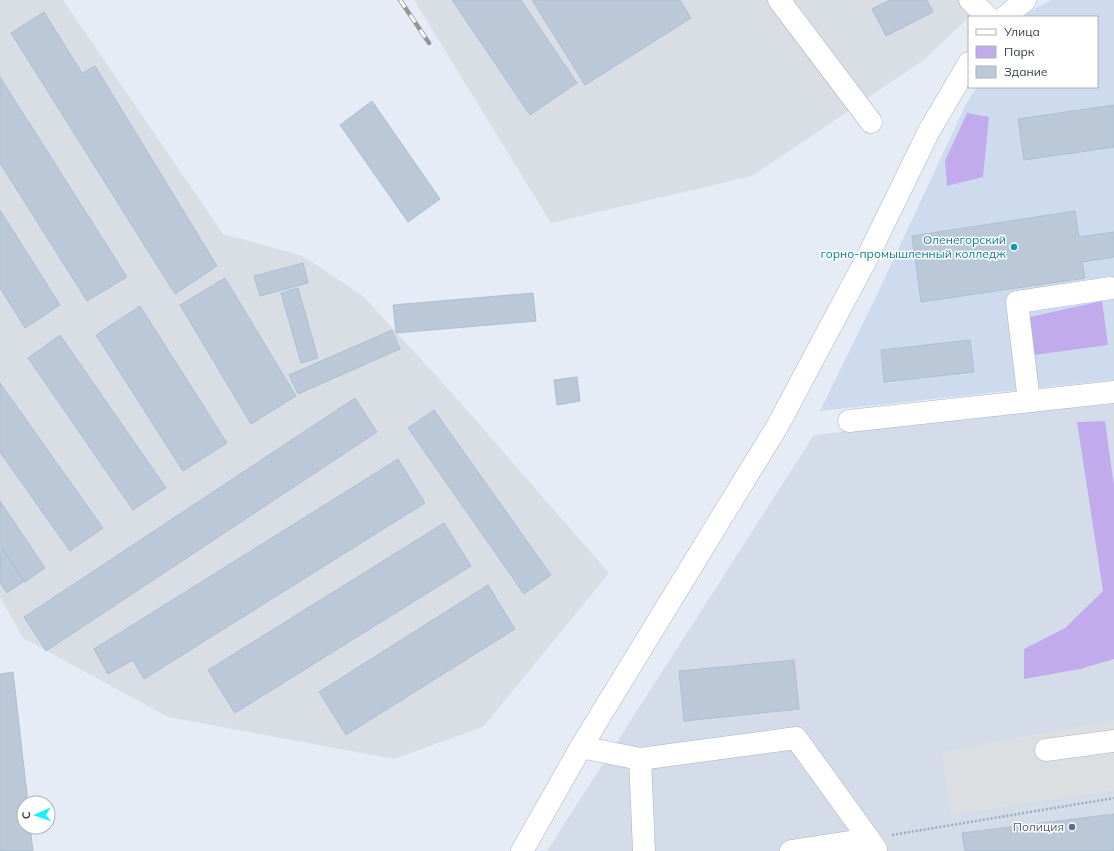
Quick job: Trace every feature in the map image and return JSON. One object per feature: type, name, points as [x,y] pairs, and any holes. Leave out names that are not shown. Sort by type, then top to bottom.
[{"type":"street","points":[[779,0],[871,122]]},
{"type":"street","points":[[970,0],[987,16]]},
{"type":"street","points":[[1006,16],[1025,0]]},
{"type":"street","points":[[522,851],[581,748],[778,425],[868,256],[929,131],[968,65]]},
{"type":"street","points":[[1029,402],[1017,302],[1111,288]]},
{"type":"street","points":[[849,421],[1114,392]]},
{"type":"street","points":[[581,748],[640,759],[796,738],[873,845]]},
{"type":"street","points":[[1046,750],[1114,741]]},
{"type":"street","points":[[640,759],[644,851]]},
{"type":"street","points":[[791,851],[873,845]]},
{"type":"path","points":[[873,845],[1114,798]]},
{"type":"shaded area","points":[[0,0],[63,0],[223,234],[303,256],[363,296],[451,392],[609,573],[483,727],[394,759],[168,717],[23,638],[0,597]]},
{"type":"shaded area","points":[[414,0],[987,0],[970,16],[968,16],[968,18],[924,60],[752,176],[551,223]]},
{"type":"shaded area","points":[[1051,0],[1114,0],[1114,380],[820,411],[882,284],[966,104],[976,88],[1098,88],[1098,16],[1024,16]]},
{"type":"shaded area","points":[[1114,402],[1114,851],[547,851],[814,435]]},
{"type":"shaded area","points":[[1114,720],[1114,790],[951,815],[942,752]]},
{"type":"green space","points":[[967,113],[989,117],[983,177],[947,186],[945,161]]},
{"type":"green space","points":[[1102,301],[1108,345],[1034,355],[1030,317]]},
{"type":"green space","points":[[1105,421],[1114,486],[1114,659],[1080,669],[1024,679],[1024,649],[1065,628],[1103,591],[1077,422]]},
{"type":"building","points":[[452,0],[521,0],[577,83],[530,115]]},
{"type":"building","points":[[532,0],[680,0],[691,18],[585,85]]},
{"type":"building","points":[[890,0],[927,0],[933,12],[886,36],[872,9]]},
{"type":"building","points":[[44,12],[82,73],[95,66],[217,266],[175,294],[11,33]]},
{"type":"building","points":[[0,77],[127,277],[87,301],[0,163]]},
{"type":"building","points":[[372,101],[440,199],[408,222],[340,125]]},
{"type":"building","points":[[1114,105],[1114,147],[1024,160],[1018,119]]},
{"type":"building","points":[[0,210],[60,305],[25,328],[0,288]]},
{"type":"building","name":"Оленегорский горно-промышленный колледж","points":[[1075,211],[1079,237],[1114,232],[1114,257],[1082,262],[1085,278],[921,302],[912,236]]},
{"type":"building","points":[[303,263],[308,283],[260,296],[254,276]]},
{"type":"building","points":[[225,278],[296,396],[251,424],[180,305]]},
{"type":"building","points":[[298,288],[318,358],[301,363],[281,293]]},
{"type":"building","points":[[533,293],[536,321],[396,333],[393,305]]},
{"type":"building","points":[[140,306],[227,443],[183,471],[96,335]]},
{"type":"building","points":[[392,330],[400,349],[298,394],[289,375]]},
{"type":"building","points":[[60,335],[166,488],[133,510],[28,358]]},
{"type":"building","points":[[970,340],[974,372],[884,382],[881,350]]},
{"type":"building","points":[[577,377],[580,401],[557,405],[554,380]]},
{"type":"building","points":[[0,383],[103,528],[70,551],[0,452]]},
{"type":"building","points":[[355,398],[377,432],[46,651],[24,617]]},
{"type":"building","points":[[434,410],[551,575],[524,594],[408,428]]},
{"type":"building","points":[[398,459],[425,503],[144,679],[133,660],[108,674],[94,649]]},
{"type":"building","points":[[0,501],[45,568],[25,582],[0,544]]},
{"type":"building","points":[[444,523],[471,566],[235,713],[208,670]]},
{"type":"building","points":[[1,547],[24,581],[7,593],[0,583]]},
{"type":"building","points":[[488,585],[515,629],[346,735],[319,692]]},
{"type":"building","points":[[794,660],[799,709],[684,721],[679,671]]},
{"type":"building","points":[[13,672],[27,795],[16,795],[16,835],[31,835],[33,851],[0,851],[0,674]]},
{"type":"building","points":[[1114,814],[1114,851],[965,851],[962,833]]},
{"type":"railway","points":[[400,0],[429,43]]},
{"type":"place","name":"Оленегорский горно-промышленный колледж","points":[[1014,247]]},
{"type":"place","name":"Полиция","points":[[1072,827]]}]
